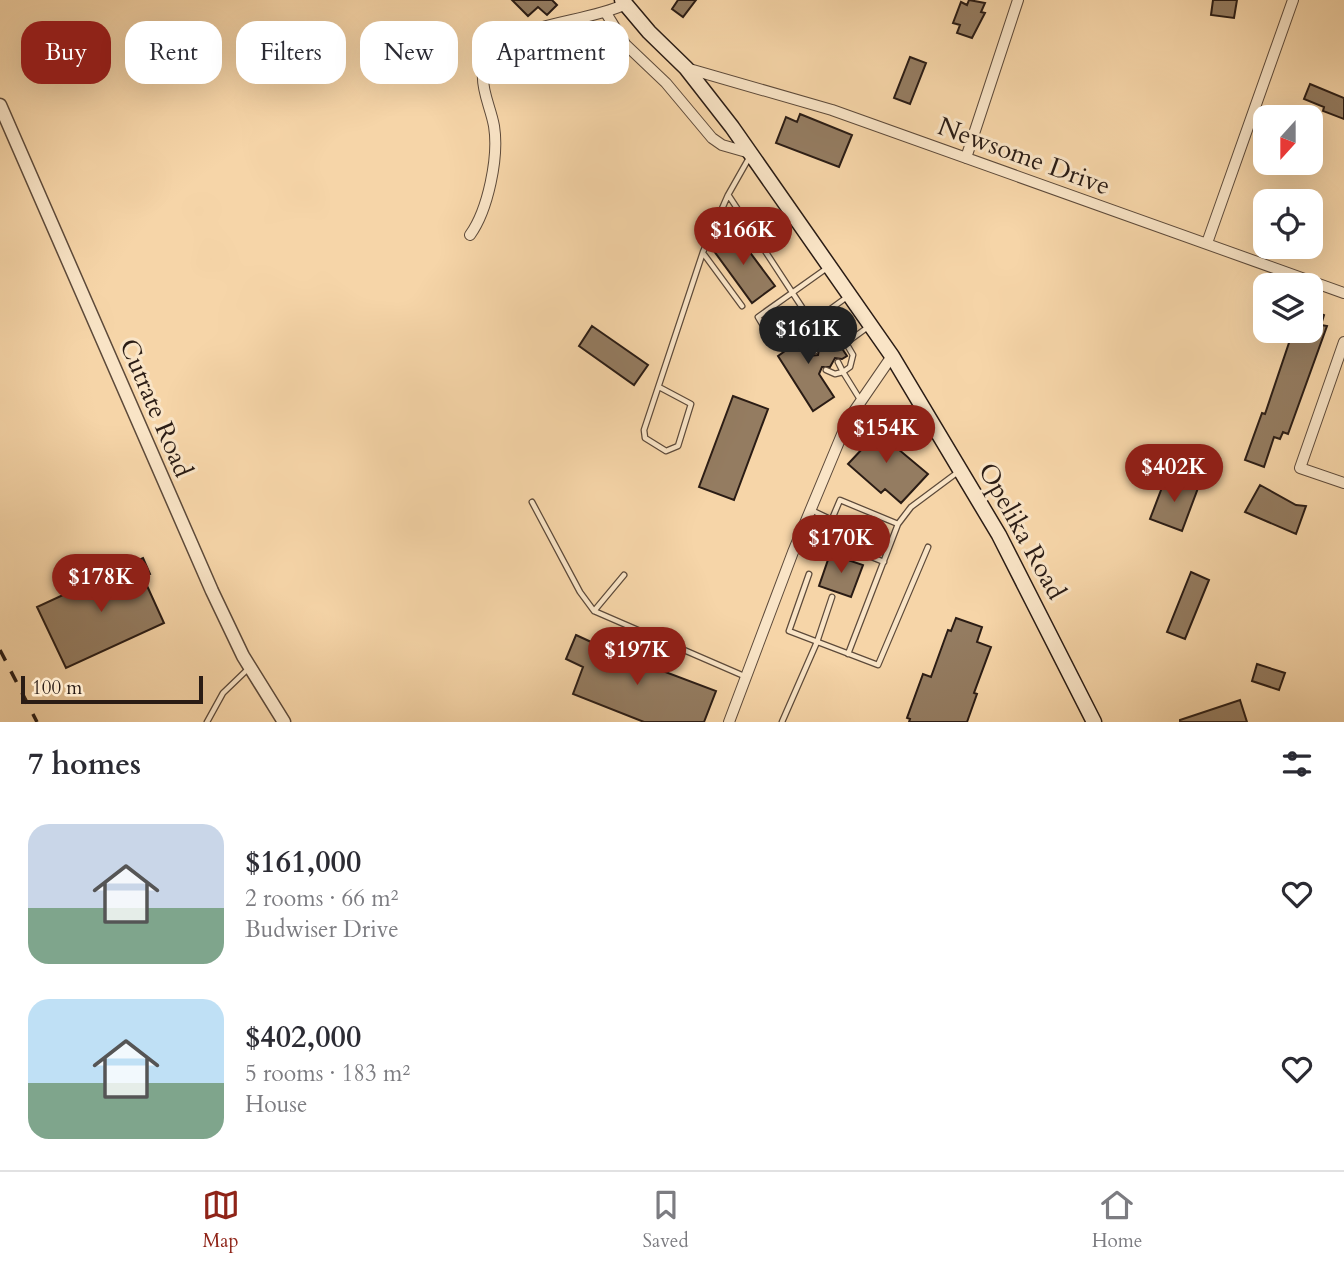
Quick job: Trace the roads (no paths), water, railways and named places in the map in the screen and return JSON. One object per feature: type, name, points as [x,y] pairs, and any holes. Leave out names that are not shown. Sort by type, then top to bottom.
[{"type":"main road","name":"Opelika Road","points":[[624,2],[649,32],[686,68],[751,154],[892,356],[999,535],[1094,722]]},
{"type":"street","points":[[967,158],[1018,0]]},
{"type":"street","points":[[1207,243],[1293,0]]},
{"type":"street","points":[[470,235],[483,209],[495,153],[494,125],[481,83],[489,57],[511,40],[551,25],[606,13],[624,2]]},
{"type":"street","points":[[606,13],[625,44],[666,83],[712,138],[722,145],[751,154]]},
{"type":"street","name":"Newsome Drive","points":[[686,68],[832,110],[1344,293]]},
{"type":"street","name":"Cutrate Road","points":[[0,105],[212,591],[250,667],[284,722]]},
{"type":"street","points":[[1344,342],[1300,468],[1344,483]]},
{"type":"street","points":[[729,722],[810,509],[848,420],[892,356]]},
{"type":"lane","points":[[659,387],[691,404],[678,446],[666,450],[645,438],[644,430],[702,252],[728,195],[751,154]]},
{"type":"lane","points":[[728,195],[827,343]]},
{"type":"lane","points":[[702,252],[742,306]]},
{"type":"lane","points":[[779,342],[774,344],[758,317],[830,266]]},
{"type":"lane","points":[[790,335],[851,294]]},
{"type":"lane","points":[[825,313],[853,355],[850,367],[843,372],[835,374],[826,370]]},
{"type":"lane","points":[[846,343],[871,325]]},
{"type":"lane","points":[[801,328],[814,351]]},
{"type":"lane","points":[[838,362],[861,401]]},
{"type":"lane","points":[[848,654],[898,524],[911,508],[961,470]]},
{"type":"lane","points":[[884,562],[824,538],[840,500],[898,524]]},
{"type":"lane","points":[[532,502],[580,593],[594,611],[746,677]]},
{"type":"lane","points":[[810,509],[831,520]]},
{"type":"lane","points":[[809,574],[789,631],[878,665],[928,547]]},
{"type":"lane","points":[[594,611],[624,575]]},
{"type":"lane","points":[[782,722],[817,642],[832,597]]},
{"type":"lane","points":[[207,722],[223,693],[250,667]]},
{"type":"railway","points":[[0,650],[37,722]]}]
